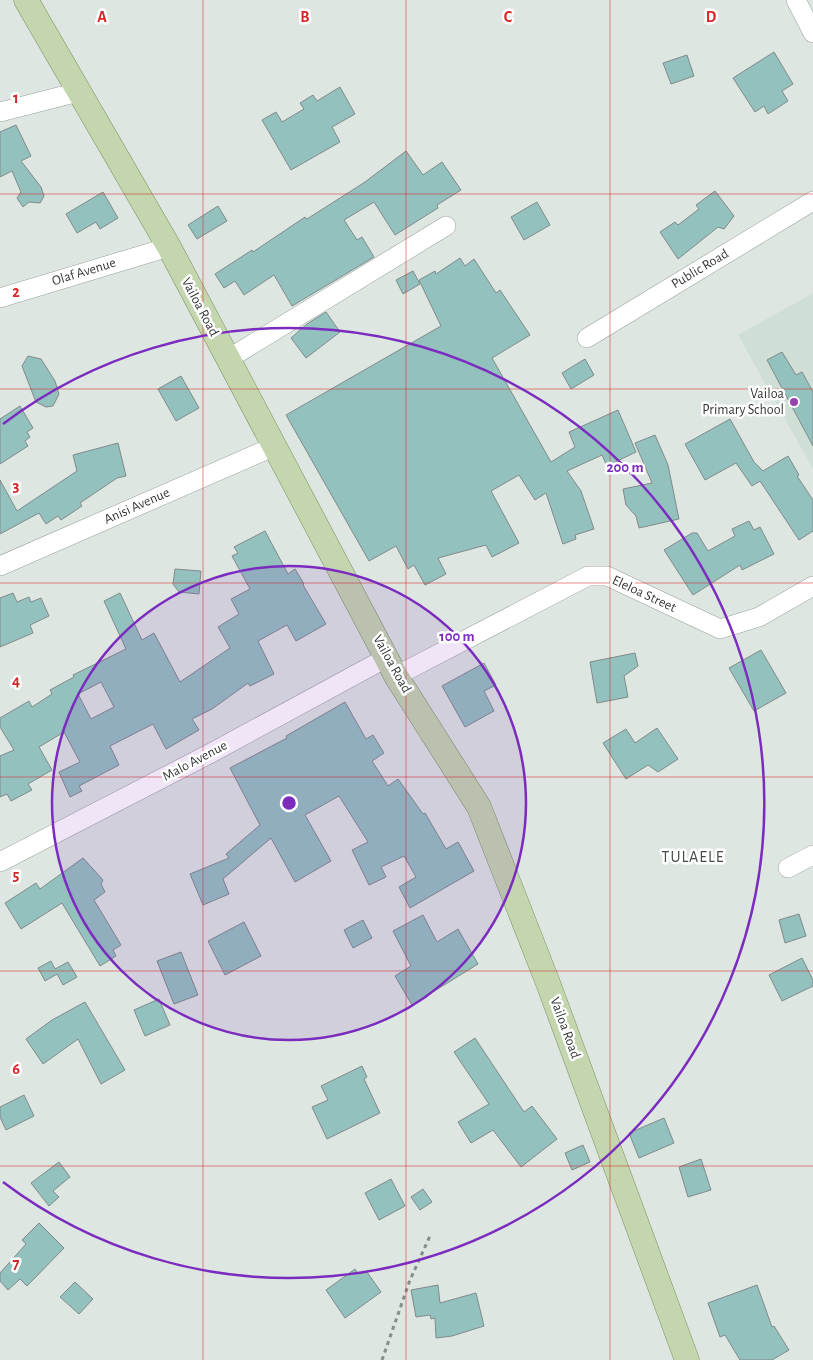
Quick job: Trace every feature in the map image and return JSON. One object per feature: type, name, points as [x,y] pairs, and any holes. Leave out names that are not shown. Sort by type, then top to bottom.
[{"type":"main road","name":"Vailoa Road","points":[[26,0],[168,247],[392,666],[480,807],[548,983],[687,1360]]},
{"type":"street","points":[[796,0],[813,33]]},
{"type":"street","points":[[0,112],[78,92]]},
{"type":"street","name":"Public Road","points":[[587,338],[813,200]]},
{"type":"street","points":[[228,359],[446,226]]},
{"type":"street","name":"Olaf Avenue","points":[[0,298],[168,247]]},
{"type":"street","name":"Anisi Avenue","points":[[0,566],[275,446]]},
{"type":"street","name":"Eleloa Street","points":[[392,666],[588,576],[607,576],[720,629],[759,617],[813,586]]},
{"type":"street","name":"Malo Avenue","points":[[0,862],[213,752],[392,666]]},
{"type":"street","points":[[788,868],[813,855]]},
{"type":"path","points":[[382,1360],[410,1280],[430,1236]]},
{"type":"shaded area","name":"Vailoa Primary School","points":[[813,293],[813,469],[738,335]]},
{"type":"building","points":[[774,52],[793,84],[782,91],[788,101],[768,114],[764,106],[755,112],[733,78]]},
{"type":"building","points":[[687,55],[694,76],[671,84],[663,63]]},
{"type":"building","points":[[340,87],[355,114],[332,127],[340,142],[291,170],[262,120],[276,112],[282,122],[304,109],[300,103],[313,95],[317,101]]},
{"type":"building","points":[[16,125],[31,156],[21,161],[41,187],[44,196],[40,203],[29,202],[23,207],[17,198],[21,192],[12,171],[0,177],[0,132]]},
{"type":"building","points":[[406,151],[423,175],[442,162],[461,190],[437,205],[438,208],[395,235],[374,202],[344,220],[357,240],[362,237],[374,257],[292,306],[274,275],[244,295],[235,281],[224,288],[215,274],[252,250],[253,252],[305,217],[307,219],[365,182]]},
{"type":"building","points":[[715,191],[734,216],[724,229],[718,227],[678,259],[660,232],[675,222],[678,225],[699,209],[696,205]]},
{"type":"building","points":[[103,192],[118,218],[100,229],[96,222],[77,233],[66,214]]},
{"type":"building","points":[[537,202],[550,225],[524,240],[511,217]]},
{"type":"building","points":[[218,206],[227,221],[197,239],[188,225]]},
{"type":"building","points":[[460,258],[465,266],[474,259],[496,293],[500,290],[530,335],[492,358],[551,462],[575,447],[569,432],[618,410],[636,452],[607,466],[602,455],[567,471],[581,491],[594,529],[575,535],[576,539],[563,544],[546,493],[535,500],[519,475],[491,491],[519,543],[492,557],[486,545],[438,558],[446,574],[425,585],[414,565],[408,569],[396,546],[369,561],[286,415],[441,326],[419,280],[435,271],[436,274]]},
{"type":"building","points":[[413,271],[420,284],[403,294],[396,280]]},
{"type":"building","points":[[326,312],[340,332],[306,358],[291,338],[307,324]]},
{"type":"building","points":[[782,352],[796,375],[802,372],[813,392],[813,446],[767,360]]},
{"type":"building","points":[[28,356],[41,359],[55,381],[59,394],[53,406],[46,407],[36,402],[22,366]]},
{"type":"building","points":[[585,359],[594,375],[571,389],[562,373]]},
{"type":"building","points":[[181,376],[199,408],[176,421],[158,389]]},
{"type":"building","points":[[20,406],[33,428],[27,432],[30,437],[25,441],[28,446],[0,464],[0,419]]},
{"type":"building","points":[[730,419],[754,462],[763,471],[788,456],[799,475],[797,476],[813,500],[813,531],[799,540],[760,481],[752,486],[736,463],[705,480],[685,444]]},
{"type":"building","points":[[655,435],[668,465],[679,519],[639,528],[636,516],[626,505],[623,489],[652,483],[635,443]]},
{"type":"building","points":[[118,443],[126,476],[117,478],[80,503],[82,506],[61,520],[58,516],[46,524],[39,513],[0,534],[0,480],[17,511],[77,471],[73,455]]},
{"type":"building","points":[[749,521],[754,530],[760,527],[774,554],[742,570],[740,565],[693,595],[664,550],[692,533],[697,533],[708,551],[735,536],[732,529]]},
{"type":"building","points":[[265,531],[288,574],[295,569],[326,624],[296,641],[287,625],[258,641],[274,674],[250,686],[248,683],[212,709],[192,719],[199,730],[166,749],[153,724],[110,746],[119,765],[79,786],[82,791],[70,797],[59,772],[80,762],[64,732],[39,747],[52,770],[28,784],[32,790],[11,801],[7,794],[0,797],[0,756],[14,750],[0,727],[0,718],[29,701],[32,707],[52,694],[50,690],[74,677],[73,675],[126,649],[104,601],[120,593],[142,640],[154,633],[180,682],[230,648],[218,627],[239,614],[231,599],[250,589],[232,556],[238,553],[234,547]],"holes":[[[101,682],[114,707],[91,719],[78,694]]]},
{"type":"building","points":[[175,569],[201,571],[199,594],[179,592],[173,584]]},
{"type":"building","points":[[13,593],[17,602],[29,597],[31,602],[41,598],[49,616],[30,625],[33,633],[0,647],[0,598]]},
{"type":"building","points":[[761,650],[786,693],[754,711],[729,668]]},
{"type":"building","points":[[635,653],[638,666],[624,676],[628,697],[597,703],[590,662]]},
{"type":"building","points":[[484,663],[496,685],[484,691],[494,711],[465,727],[442,686]]},
{"type":"building","points":[[345,702],[366,739],[373,735],[384,753],[372,761],[388,786],[398,779],[423,814],[425,813],[446,849],[458,842],[474,871],[410,908],[399,887],[416,877],[404,856],[381,867],[386,877],[369,885],[352,850],[368,842],[339,796],[305,815],[331,861],[295,882],[271,838],[223,879],[229,894],[203,905],[190,874],[229,858],[226,854],[260,825],[230,768],[287,738],[286,736]]},
{"type":"building","points":[[657,728],[678,759],[658,772],[648,765],[626,779],[603,743],[626,729],[635,743]]},
{"type":"building","points":[[83,858],[103,880],[101,884],[105,892],[94,900],[121,945],[113,950],[116,956],[100,966],[62,903],[21,929],[5,903],[36,883],[40,889]]},
{"type":"building","points":[[799,914],[806,936],[785,943],[779,920]]},
{"type":"building","points":[[423,915],[437,942],[458,929],[478,964],[412,1005],[395,976],[411,966],[393,931]]},
{"type":"building","points":[[363,920],[372,938],[353,948],[344,930]]},
{"type":"building","points":[[244,922],[261,956],[225,975],[208,941]]},
{"type":"building","points":[[181,952],[198,995],[174,1004],[157,961]]},
{"type":"building","points":[[802,958],[813,980],[813,986],[782,1001],[769,975]]},
{"type":"building","points":[[51,961],[55,969],[68,962],[77,977],[63,985],[57,974],[45,981],[38,968]]},
{"type":"building","points":[[159,999],[170,1025],[145,1036],[134,1010]]},
{"type":"building","points":[[85,1002],[125,1070],[101,1084],[78,1039],[43,1064],[26,1039],[52,1020]]},
{"type":"building","points":[[475,1038],[524,1112],[532,1106],[557,1139],[521,1167],[493,1130],[471,1143],[458,1122],[489,1104],[454,1052]]},
{"type":"building","points":[[362,1066],[367,1077],[364,1079],[380,1113],[327,1139],[312,1107],[328,1100],[321,1086]]},
{"type":"building","points":[[24,1095],[34,1116],[6,1130],[0,1117],[0,1107]]},
{"type":"building","points":[[664,1118],[674,1143],[639,1158],[629,1133]]},
{"type":"building","points":[[583,1145],[590,1162],[572,1170],[565,1153]]},
{"type":"building","points":[[701,1159],[711,1190],[688,1197],[679,1167]]},
{"type":"building","points":[[59,1162],[70,1177],[53,1191],[59,1197],[49,1206],[31,1183]]},
{"type":"building","points":[[391,1179],[405,1206],[379,1220],[365,1193]]},
{"type":"building","points":[[423,1189],[432,1202],[420,1210],[411,1197]]},
{"type":"building","points":[[39,1223],[64,1248],[27,1286],[20,1279],[8,1290],[0,1281],[0,1273],[26,1244],[22,1240]]},
{"type":"building","points":[[355,1269],[358,1274],[367,1272],[381,1292],[345,1318],[326,1290]]},
{"type":"building","points":[[75,1282],[93,1299],[79,1314],[60,1297]]},
{"type":"building","points":[[438,1285],[440,1303],[476,1293],[484,1326],[452,1336],[436,1338],[435,1318],[431,1319],[430,1315],[416,1317],[411,1290]]},
{"type":"building","points":[[757,1285],[772,1327],[774,1326],[789,1350],[772,1360],[740,1360],[725,1335],[720,1337],[708,1303]]},
{"type":"place","name":"Vailoa Primary School","points":[[794,402]]},
{"type":"district","name":"TULAELE","points":[[693,857]]}]
